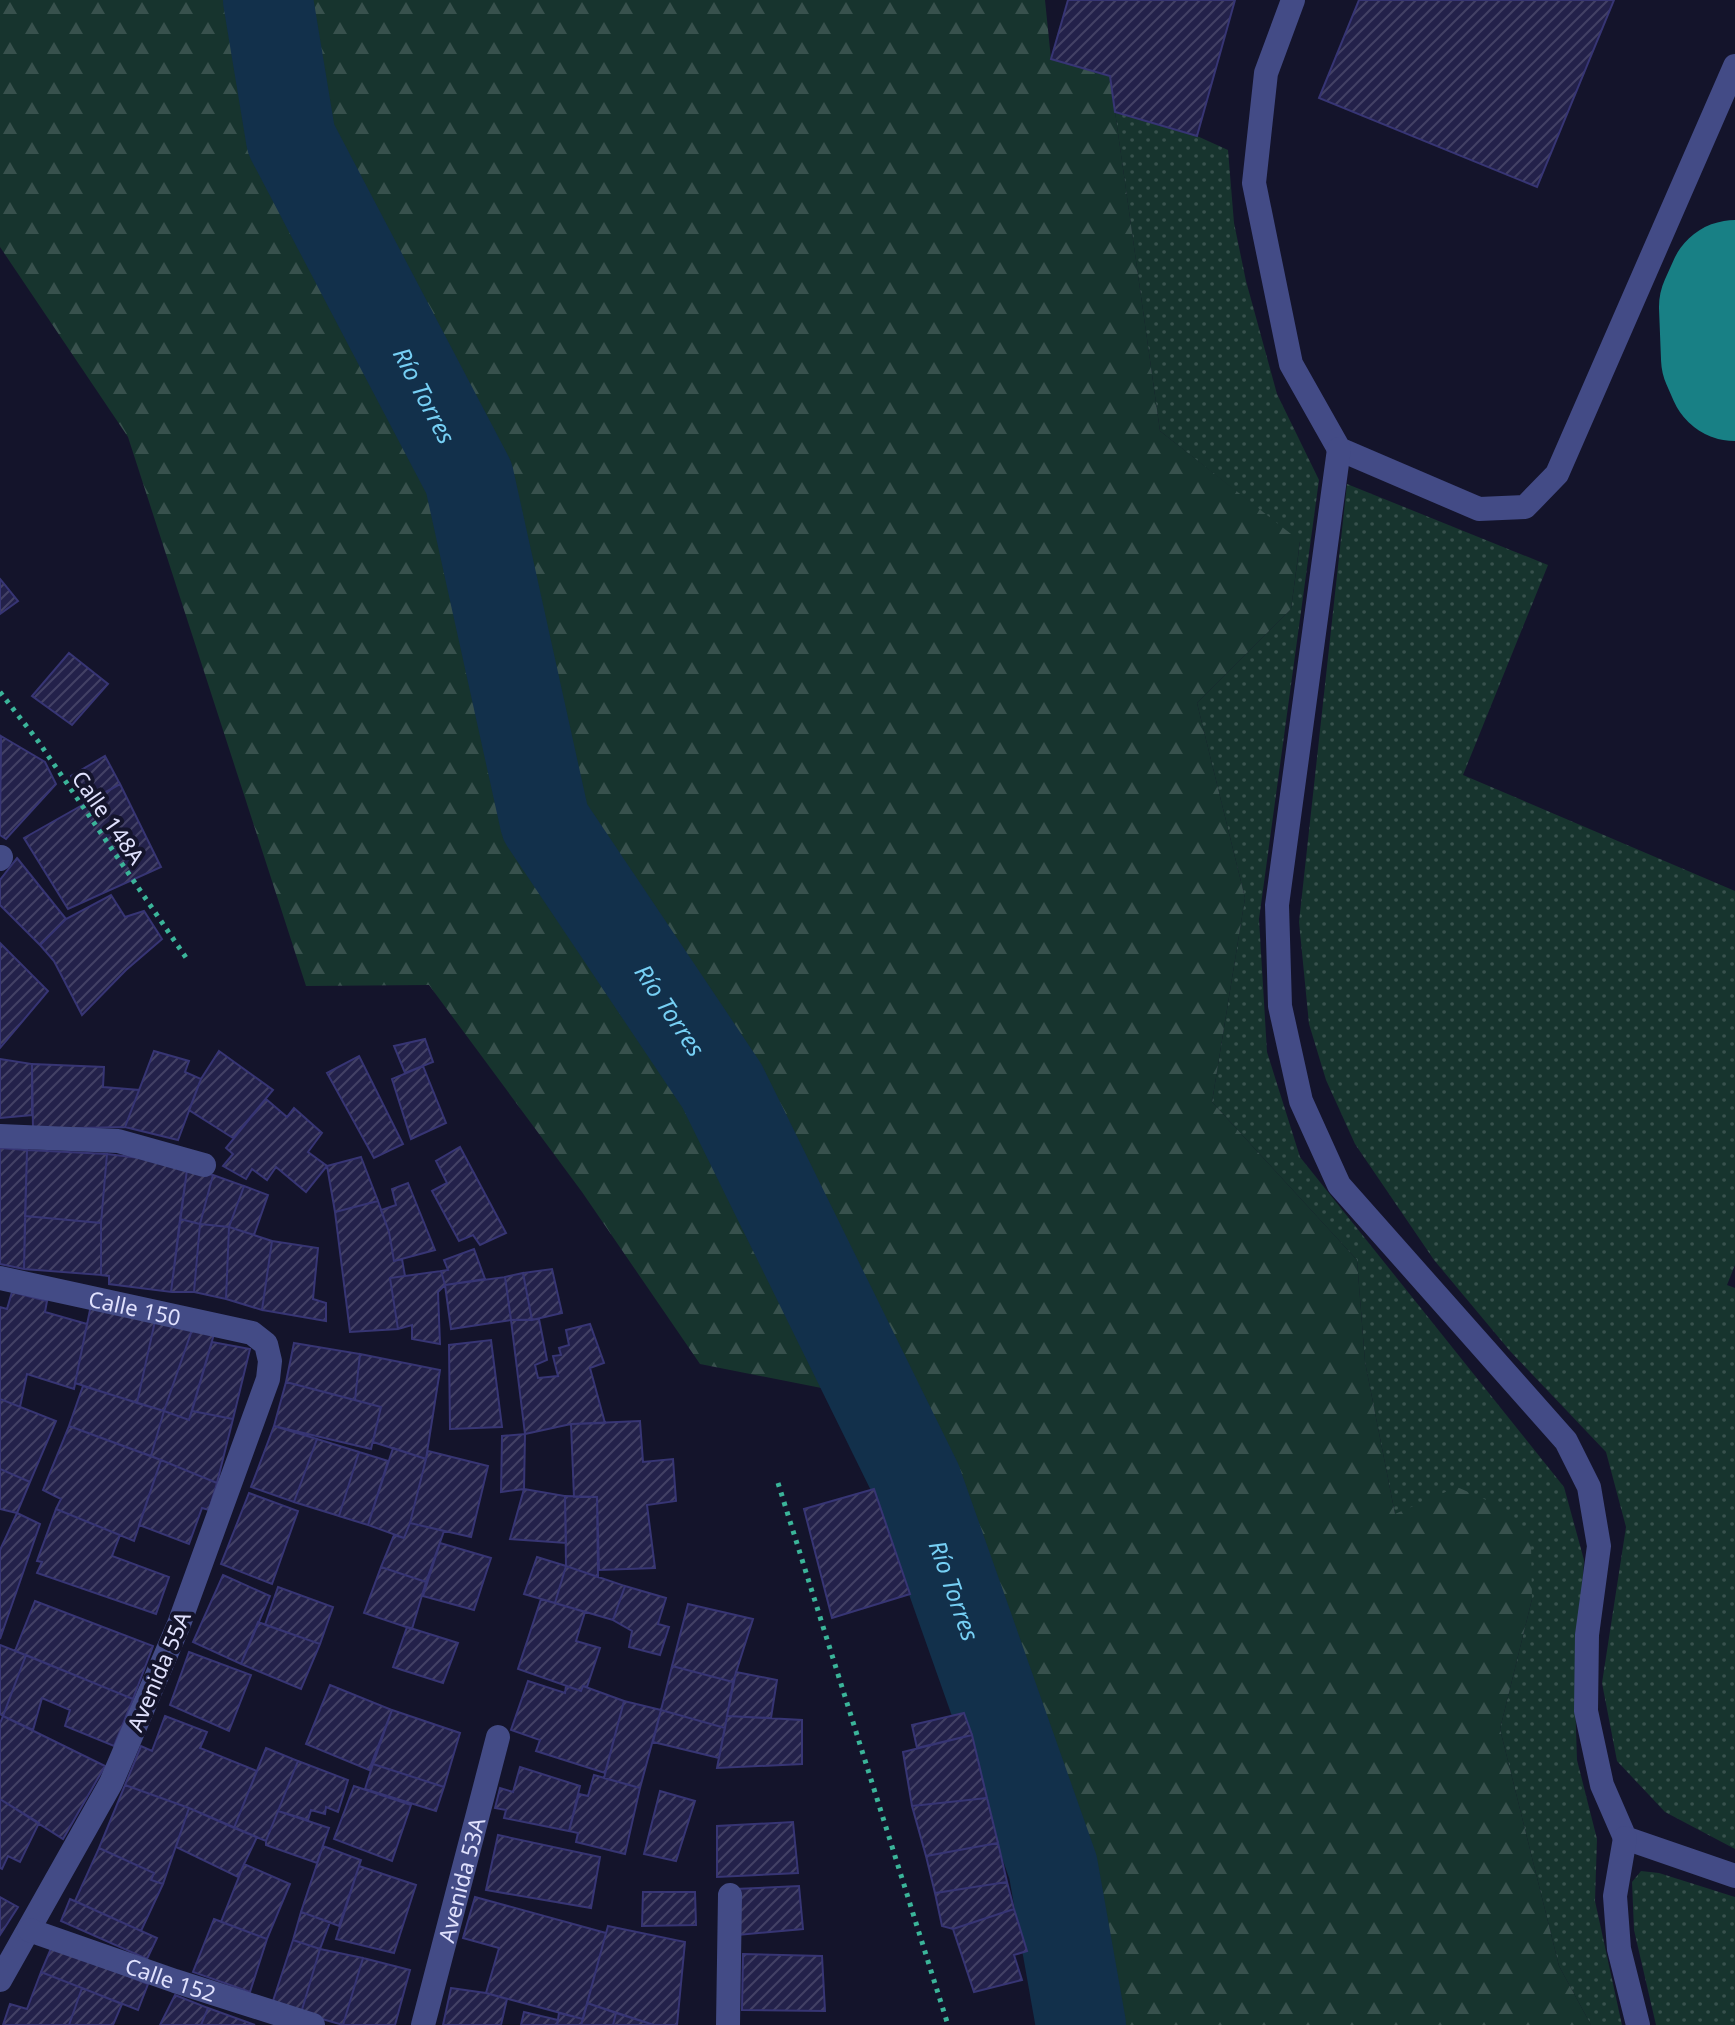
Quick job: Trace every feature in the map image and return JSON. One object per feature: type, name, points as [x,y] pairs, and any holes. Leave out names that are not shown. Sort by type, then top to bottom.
[{"type":"lane","points":[[1293,0],[1266,73],[1254,183],[1291,364],[1339,449],[1277,905],[1280,1006],[1301,1101],[1339,1185],[1566,1441],[1589,1487],[1599,1546],[1587,1635],[1586,1711],[1602,1785],[1625,1838],[1615,1896],[1619,1949],[1638,2025]]},
{"type":"lane","points":[[1339,449],[1479,509],[1525,507],[1557,474],[1735,66]]},
{"type":"lane","points":[[0,1136],[118,1141],[204,1165]]},
{"type":"lane","name":"Calle 150","points":[[0,1278],[252,1333],[266,1344]]},
{"type":"lane","name":"Avenida 55A","points":[[0,1980],[111,1783],[179,1624],[268,1379],[270,1361],[266,1344]]},
{"type":"lane","name":"Avenida 53A","points":[[423,2025],[498,1737]]},
{"type":"lane","points":[[1625,1838],[1735,1876]]},
{"type":"lane","points":[[728,2025],[730,1895]]},
{"type":"lane","name":"Calle 152","points":[[29,1930],[313,2025]]},
{"type":"path","name":"Calle 148A","points":[[0,692],[38,741],[189,962]]},
{"type":"path","points":[[778,1483],[948,2025]]},
{"type":"green space","points":[[0,0],[1045,0],[1051,59],[1110,76],[1160,431],[1300,541],[1291,609],[1197,703],[1245,898],[1212,1102],[1357,1260],[1365,1362],[1395,1514],[1457,1487],[1502,1507],[1531,1544],[1532,1599],[1500,1729],[1559,1966],[1591,2025],[1081,2025],[1053,1867],[918,1482],[877,1399],[700,1364],[582,1192],[429,985],[306,986],[128,437],[0,247]]},
{"type":"green space","points":[[1115,112],[1197,136],[1228,150],[1234,223],[1246,281],[1277,394],[1319,480],[1259,919],[1267,1052],[1300,1157],[1564,1487],[1584,1560],[1575,1698],[1577,1760],[1597,1839],[1595,1901],[1622,2025],[1591,2025],[1559,1966],[1500,1729],[1532,1599],[1395,1514],[1365,1362],[1357,1260],[1212,1102],[1245,898],[1197,703],[1291,609],[1300,542],[1160,431]]},
{"type":"green space","points":[[1347,484],[1548,565],[1463,775],[1735,891],[1735,1265],[1727,1285],[1735,1288],[1735,1849],[1665,1812],[1617,1761],[1602,1683],[1626,1527],[1606,1452],[1510,1351],[1434,1260],[1355,1144],[1326,1080],[1309,1024],[1299,922]]},
{"type":"green space","points":[[1641,1871],[1659,1873],[1735,1897],[1735,2025],[1656,2025],[1634,1930],[1632,1882]]},
{"type":"building","points":[[1068,0],[1235,0],[1197,136],[1115,112],[1110,76],[1051,59]]},
{"type":"building","points":[[1359,0],[1614,0],[1537,187],[1319,98]]},
{"type":"building","points":[[0,579],[18,601],[0,614]]},
{"type":"building","points":[[69,653],[108,684],[72,725],[32,696]]},
{"type":"building","points":[[1,736],[45,762],[56,784],[6,839],[0,835]]},
{"type":"building","points":[[105,756],[120,784],[85,804],[71,776]]},
{"type":"building","points":[[120,784],[161,867],[68,909],[24,838]]},
{"type":"building","points":[[17,858],[66,919],[40,945],[0,905],[0,880]]},
{"type":"building","points":[[111,895],[125,917],[144,911],[162,939],[82,1015],[54,961],[40,945],[66,919]]},
{"type":"building","points":[[0,943],[48,991],[0,1048]]},
{"type":"building","points":[[425,1039],[433,1062],[405,1073],[394,1046]]},
{"type":"building","points":[[154,1051],[189,1061],[185,1072],[201,1079],[178,1140],[125,1127]]},
{"type":"building","points":[[219,1051],[273,1090],[233,1138],[189,1110],[201,1079]]},
{"type":"building","points":[[359,1056],[403,1144],[374,1158],[327,1073]]},
{"type":"building","points":[[0,1059],[32,1064],[32,1115],[0,1118]]},
{"type":"building","points":[[32,1064],[104,1067],[103,1087],[139,1090],[125,1127],[33,1129]]},
{"type":"building","points":[[423,1066],[446,1123],[411,1139],[392,1079]]},
{"type":"building","points":[[266,1099],[287,1117],[294,1108],[322,1133],[308,1152],[327,1166],[306,1192],[276,1167],[267,1180],[252,1169],[246,1179],[223,1166],[233,1154],[226,1148]]},
{"type":"building","points":[[460,1147],[506,1233],[480,1245],[473,1235],[459,1241],[432,1191],[447,1183],[436,1161]]},
{"type":"building","points":[[0,1148],[27,1150],[24,1269],[0,1264]]},
{"type":"building","points":[[27,1150],[107,1154],[101,1223],[25,1216]]},
{"type":"building","points":[[107,1154],[164,1161],[187,1170],[171,1292],[109,1284],[109,1276],[101,1275],[101,1223]]},
{"type":"building","points":[[361,1157],[378,1201],[335,1212],[327,1166]]},
{"type":"building","points":[[187,1170],[213,1175],[200,1224],[180,1219]]},
{"type":"building","points":[[213,1175],[244,1186],[229,1227],[200,1224]]},
{"type":"building","points":[[408,1183],[435,1250],[394,1261],[381,1210],[396,1205],[392,1189]]},
{"type":"building","points":[[244,1186],[268,1195],[254,1235],[229,1227]]},
{"type":"building","points":[[378,1201],[389,1232],[394,1261],[402,1259],[405,1276],[390,1278],[398,1329],[350,1332],[335,1212]]},
{"type":"building","points":[[25,1216],[101,1223],[101,1275],[24,1269]]},
{"type":"building","points":[[180,1219],[200,1224],[194,1292],[171,1292]]},
{"type":"building","points":[[200,1224],[229,1227],[226,1299],[194,1292]]},
{"type":"building","points":[[229,1227],[272,1241],[262,1310],[226,1299]]},
{"type":"building","points":[[272,1241],[318,1248],[313,1299],[326,1303],[326,1321],[262,1310]]},
{"type":"building","points":[[474,1249],[485,1279],[445,1285],[441,1271],[448,1270],[444,1260]]},
{"type":"building","points":[[552,1269],[562,1313],[532,1320],[523,1273]]},
{"type":"building","points":[[441,1271],[445,1285],[438,1292],[440,1344],[412,1339],[412,1325],[398,1329],[390,1278]]},
{"type":"building","points":[[523,1273],[532,1320],[511,1320],[505,1277]]},
{"type":"building","points":[[505,1277],[511,1320],[451,1329],[445,1285]]},
{"type":"building","points":[[12,1292],[47,1301],[45,1312],[87,1324],[74,1389],[27,1374],[20,1407],[0,1399],[0,1307],[7,1309]]},
{"type":"building","points":[[91,1305],[155,1321],[137,1403],[75,1383]]},
{"type":"building","points":[[539,1319],[547,1360],[535,1365],[538,1378],[558,1376],[553,1356],[561,1355],[559,1348],[569,1345],[566,1330],[590,1324],[604,1363],[590,1368],[605,1423],[571,1424],[525,1434],[511,1320]]},
{"type":"building","points":[[155,1321],[192,1330],[164,1411],[137,1403]]},
{"type":"building","points":[[192,1330],[214,1334],[189,1420],[164,1411]]},
{"type":"building","points":[[491,1340],[502,1427],[450,1429],[449,1345]]},
{"type":"building","points":[[212,1342],[250,1349],[233,1419],[192,1411]]},
{"type":"building","points":[[294,1343],[360,1354],[355,1400],[286,1382]]},
{"type":"building","points":[[360,1354],[440,1370],[426,1459],[373,1442],[381,1407],[355,1400]]},
{"type":"building","points":[[286,1382],[381,1407],[371,1449],[274,1426]]},
{"type":"building","points":[[83,1386],[164,1411],[151,1456],[69,1426]]},
{"type":"building","points":[[0,1399],[56,1421],[30,1482],[0,1469]]},
{"type":"building","points":[[164,1411],[189,1420],[192,1411],[233,1419],[217,1483],[151,1456]]},
{"type":"building","points":[[640,1421],[643,1462],[673,1459],[676,1501],[647,1505],[655,1568],[599,1570],[597,1497],[574,1497],[571,1424]]},
{"type":"building","points":[[69,1426],[161,1460],[134,1541],[56,1509],[61,1499],[43,1490]]},
{"type":"building","points":[[274,1426],[317,1439],[294,1502],[251,1487]]},
{"type":"building","points":[[525,1434],[524,1489],[501,1492],[502,1436]]},
{"type":"building","points":[[317,1439],[359,1452],[339,1516],[294,1502]]},
{"type":"building","points":[[393,1448],[426,1459],[404,1538],[368,1525]]},
{"type":"building","points":[[428,1451],[488,1466],[471,1537],[410,1523]]},
{"type":"building","points":[[359,1452],[388,1461],[368,1525],[339,1516]]},
{"type":"building","points":[[161,1460],[217,1483],[209,1510],[202,1508],[189,1544],[139,1525]]},
{"type":"building","points":[[0,1469],[30,1482],[17,1513],[0,1509]]},
{"type":"building","points":[[524,1489],[565,1496],[566,1543],[510,1539]]},
{"type":"building","points":[[874,1489],[910,1594],[832,1618],[804,1509]]},
{"type":"building","points":[[249,1493],[298,1511],[272,1584],[221,1564]]},
{"type":"building","points":[[565,1496],[597,1497],[598,1577],[566,1566]]},
{"type":"building","points":[[56,1509],[120,1535],[112,1556],[169,1577],[156,1614],[37,1573],[42,1562],[37,1561]]},
{"type":"building","points":[[17,1513],[40,1524],[0,1639],[0,1550]]},
{"type":"building","points":[[410,1523],[444,1531],[426,1582],[381,1567],[394,1535],[404,1538]]},
{"type":"building","points":[[440,1543],[491,1558],[474,1610],[423,1596]]},
{"type":"building","points":[[537,1557],[566,1566],[555,1603],[524,1594]]},
{"type":"building","points":[[566,1566],[625,1586],[613,1620],[555,1603]]},
{"type":"building","points":[[381,1567],[426,1582],[412,1629],[364,1613]]},
{"type":"building","points":[[223,1575],[270,1596],[241,1664],[193,1642]]},
{"type":"building","points":[[625,1586],[666,1598],[658,1624],[669,1627],[660,1655],[629,1647],[632,1631],[613,1620]]},
{"type":"building","points":[[278,1587],[333,1607],[320,1644],[265,1625]]},
{"type":"building","points":[[541,1599],[585,1612],[576,1641],[600,1648],[587,1687],[583,1686],[581,1691],[518,1669]]},
{"type":"building","points":[[35,1601],[153,1646],[133,1699],[15,1651]]},
{"type":"building","points":[[688,1604],[753,1619],[733,1682],[672,1666]]},
{"type":"building","points":[[258,1622],[320,1644],[301,1689],[241,1664]]},
{"type":"building","points":[[407,1627],[458,1643],[443,1683],[393,1667]]},
{"type":"building","points":[[0,1645],[26,1655],[3,1716],[0,1714]]},
{"type":"building","points":[[189,1652],[251,1675],[229,1731],[170,1705]]},
{"type":"building","points":[[26,1655],[133,1699],[114,1746],[65,1726],[70,1710],[42,1698],[33,1730],[3,1716]]},
{"type":"building","points":[[672,1666],[733,1682],[725,1728],[661,1710]]},
{"type":"building","points":[[736,1672],[777,1680],[771,1718],[727,1716]]},
{"type":"building","points":[[528,1681],[565,1693],[566,1686],[581,1691],[583,1686],[624,1701],[605,1773],[536,1751],[540,1740],[511,1730]]},
{"type":"building","points":[[330,1685],[392,1710],[369,1770],[306,1744]]},
{"type":"building","points":[[624,1701],[661,1710],[640,1788],[604,1778]]},
{"type":"building","points":[[392,1710],[460,1733],[444,1787],[373,1764]]},
{"type":"building","points":[[661,1710],[725,1728],[719,1758],[653,1742]]},
{"type":"building","points":[[964,1713],[972,1735],[917,1748],[912,1725]]},
{"type":"building","points":[[3,1716],[105,1766],[63,1839],[0,1799],[0,1723]]},
{"type":"building","points":[[165,1716],[207,1732],[200,1748],[257,1771],[234,1828],[125,1785],[141,1746],[152,1751]]},
{"type":"building","points":[[727,1716],[802,1720],[802,1764],[717,1768]]},
{"type":"building","points":[[972,1735],[987,1798],[912,1806],[903,1752]]},
{"type":"building","points":[[266,1748],[298,1761],[266,1841],[234,1828]]},
{"type":"building","points":[[298,1761],[348,1780],[338,1812],[326,1807],[325,1814],[311,1810],[308,1820],[278,1811]]},
{"type":"building","points":[[373,1764],[444,1787],[436,1811],[365,1789]]},
{"type":"building","points":[[520,1767],[580,1786],[569,1831],[504,1818],[506,1810],[495,1808],[500,1788],[513,1792]]},
{"type":"building","points":[[594,1775],[640,1788],[625,1854],[576,1842],[578,1833],[569,1831],[579,1794],[588,1796]]},
{"type":"building","points":[[125,1785],[189,1808],[163,1884],[151,1880],[154,1873],[99,1848]]},
{"type":"building","points":[[354,1786],[411,1805],[392,1861],[334,1839]]},
{"type":"building","points":[[660,1791],[695,1801],[676,1861],[644,1854]]},
{"type":"building","points":[[987,1798],[998,1843],[926,1856],[912,1806]]},
{"type":"building","points":[[0,1799],[39,1823],[20,1862],[8,1856],[2,1869],[0,1868]]},
{"type":"building","points":[[189,1808],[257,1837],[238,1877],[176,1847]]},
{"type":"building","points":[[278,1811],[329,1828],[317,1863],[266,1845]]},
{"type":"building","points":[[793,1822],[798,1873],[717,1877],[717,1826]]},
{"type":"building","points":[[498,1835],[600,1857],[591,1908],[486,1890]]},
{"type":"building","points":[[998,1843],[1007,1882],[935,1893],[926,1856]]},
{"type":"building","points":[[323,1846],[361,1860],[339,1926],[301,1912]]},
{"type":"building","points":[[99,1848],[154,1873],[151,1880],[163,1884],[141,1931],[75,1901]]},
{"type":"building","points":[[244,1864],[290,1884],[267,1939],[221,1922]]},
{"type":"building","points":[[359,1866],[416,1885],[394,1953],[336,1939]]},
{"type":"building","points":[[1007,1882],[1014,1909],[953,1929],[942,1926],[935,1893]]},
{"type":"building","points":[[799,1886],[803,1929],[738,1935],[735,1889]]},
{"type":"building","points":[[643,1892],[695,1892],[696,1925],[642,1926]]},
{"type":"building","points":[[0,1897],[18,1907],[0,1935]]},
{"type":"building","points":[[475,1897],[606,1933],[583,2019],[486,1993],[499,1948],[463,1938]]},
{"type":"building","points":[[70,1899],[157,1938],[147,1959],[61,1921]]},
{"type":"building","points":[[1014,1909],[1027,1951],[1014,1955],[1022,1980],[974,1992],[953,1929]]},
{"type":"building","points":[[301,1912],[330,1922],[320,1949],[293,1940]]},
{"type":"building","points":[[214,1919],[267,1939],[250,1992],[193,1972]]},
{"type":"building","points":[[608,1926],[685,1942],[677,2025],[654,2025],[587,2003]]},
{"type":"building","points":[[293,1940],[320,1949],[301,2013],[272,2004]]},
{"type":"building","points":[[52,1946],[148,1984],[138,2010],[41,1972]]},
{"type":"building","points":[[320,1949],[363,1958],[343,2025],[301,2013]]},
{"type":"building","points":[[743,1954],[822,1956],[825,2011],[742,2010]]},
{"type":"building","points":[[363,1958],[410,1970],[395,2025],[343,2025]]},
{"type":"building","points":[[41,1972],[82,1988],[69,2025],[3,2025],[10,2004],[27,2009]]},
{"type":"building","points":[[82,1988],[122,2004],[113,2025],[69,2025]]},
{"type":"building","points":[[451,1988],[507,1999],[501,2025],[443,2025]]},
{"type":"building","points":[[175,1995],[208,2008],[201,2025],[160,2025]]},
{"type":"building","points":[[587,2003],[616,2013],[613,2025],[581,2025]]},
{"type":"building","points":[[208,2008],[255,2025],[201,2025]]},
{"type":"building","points":[[524,2012],[558,2020],[557,2025],[521,2025]]},
{"type":"building","points":[[559,2013],[583,2019],[581,2025],[557,2025]]},
{"type":"building","points":[[616,2013],[654,2025],[613,2025]]},
{"type":"waterway","name":"Río Torres","points":[[268,0],[291,139],[469,478],[545,822],[722,1086],[917,1482],[1053,1867],[1081,2025]]},
{"type":"taxiway","points":[[1735,287],[1726,307],[1728,358],[1735,374]]}]
